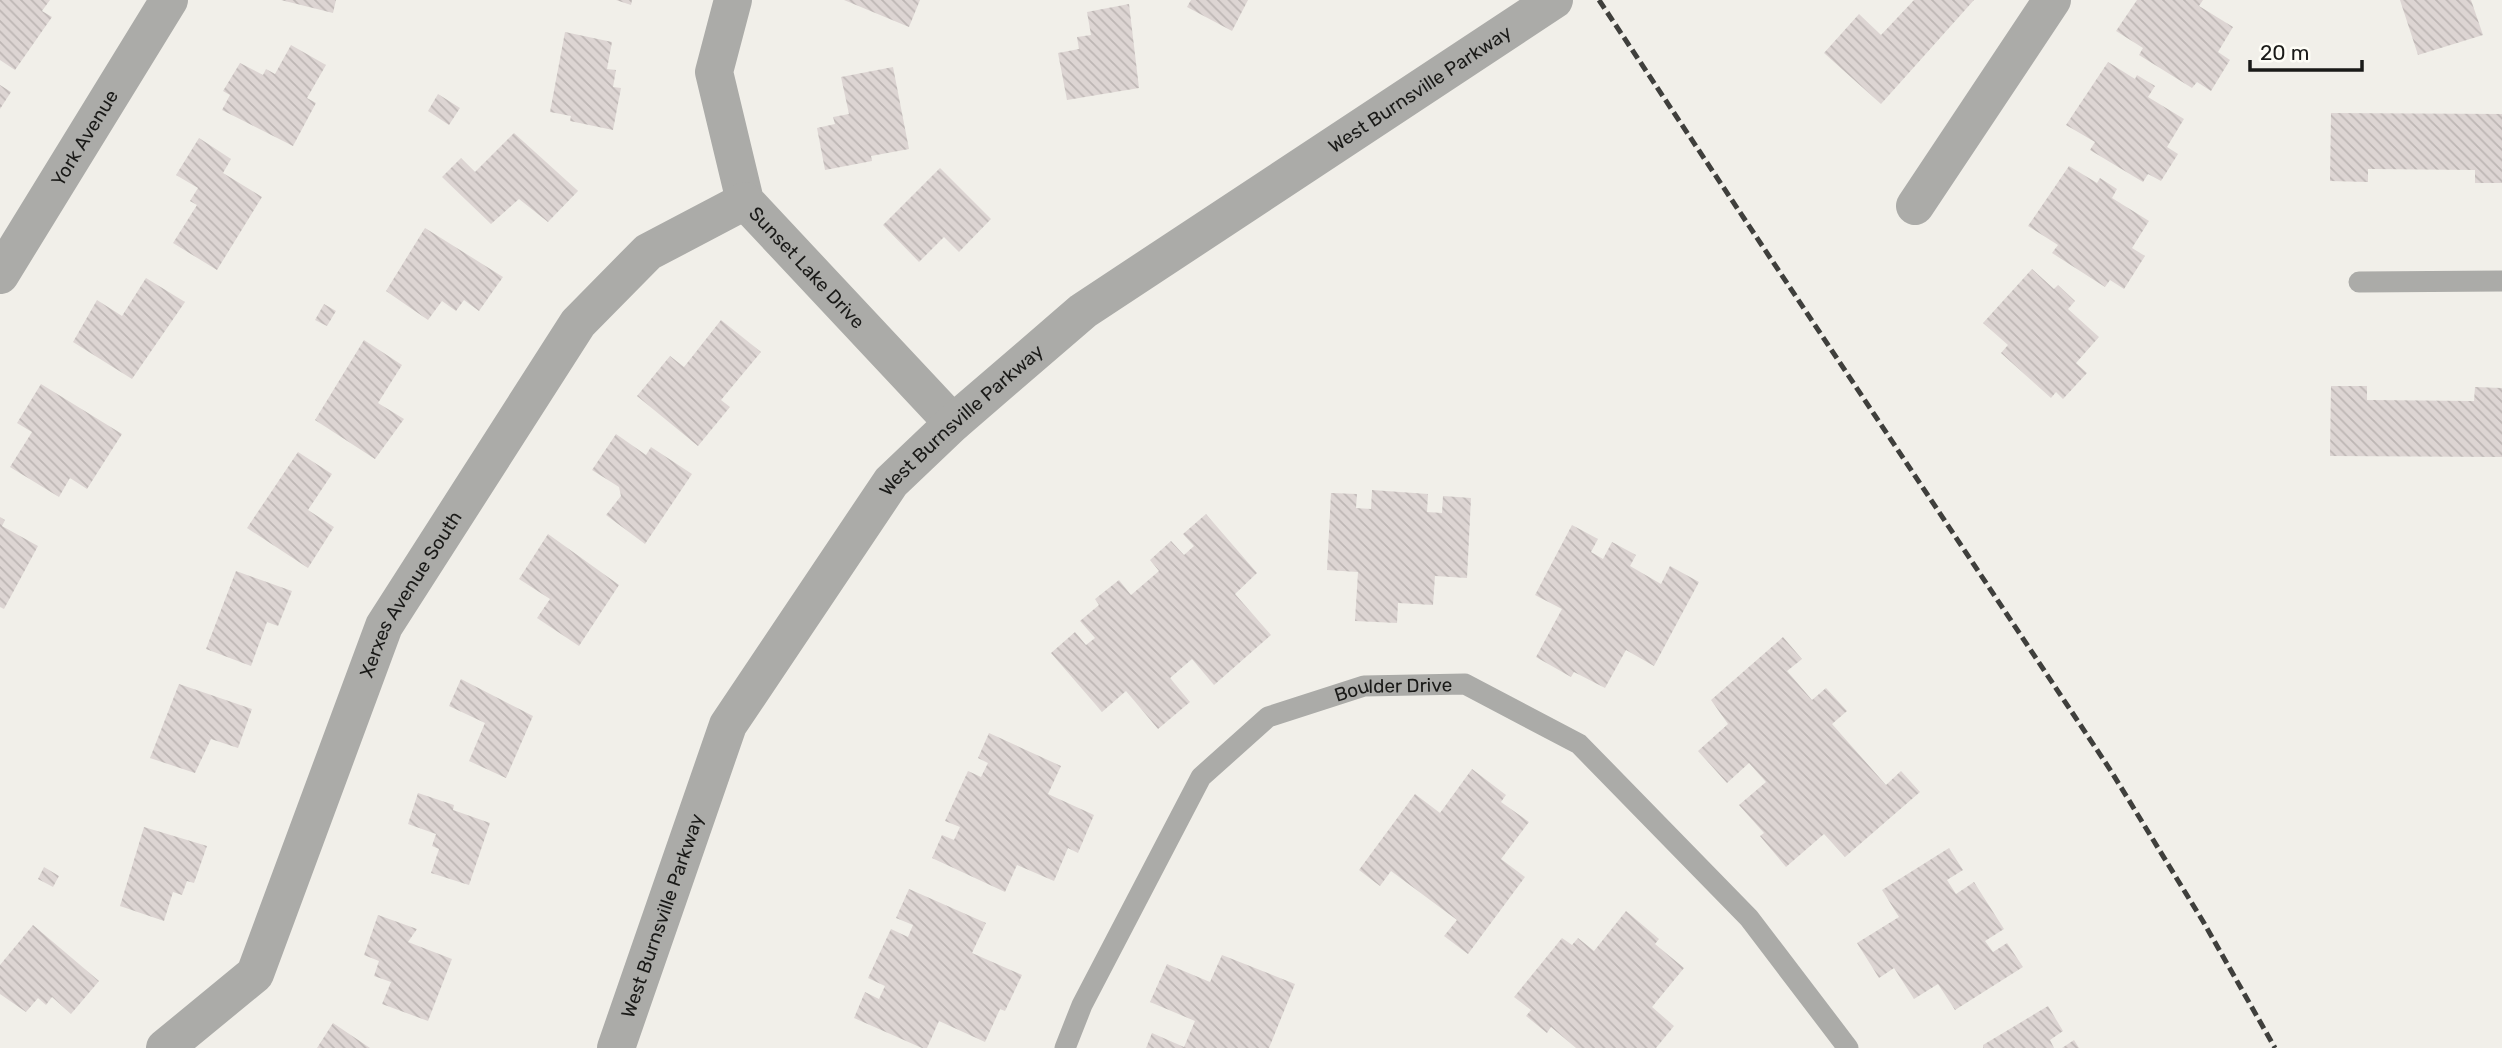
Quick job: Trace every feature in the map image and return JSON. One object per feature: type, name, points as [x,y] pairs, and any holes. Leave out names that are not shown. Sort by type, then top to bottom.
[{"type":"street","name":"York Avenue","points":[[0,275],[169,0]]},
{"type":"street","name":"Sunset Lake Drive","points":[[733,0],[714,72],[745,201],[953,423]]},
{"type":"street","name":"West Burnsville Parkway","points":[[616,1048],[728,725],[891,482],[953,423],[1083,311],[1554,0]]},
{"type":"street","points":[[1915,206],[2052,0]]},
{"type":"street","name":"Xerxes Avenue South","points":[[166,1048],[255,974],[384,626],[578,323],[648,252],[745,201]]},
{"type":"lane","points":[[2359,282],[2502,281]]},
{"type":"lane","name":"Boulder Drive","points":[[1065,1048],[1082,1005],[1201,778],[1268,717],[1364,686],[1465,684],[1579,744],[1749,918],[1848,1048]]},
{"type":"building","points":[[0,0],[50,0],[42,11],[52,17],[15,70],[0,60]]},
{"type":"building","points":[[281,0],[336,0],[333,13]]},
{"type":"building","points":[[616,0],[632,0],[631,5]]},
{"type":"building","points":[[844,0],[920,0],[909,27]]},
{"type":"building","points":[[1191,0],[1248,0],[1232,31],[1187,7]]},
{"type":"building","points":[[1914,0],[1974,0],[1881,104],[1824,53],[1859,14],[1881,35]]},
{"type":"building","points":[[2137,0],[2203,0],[2199,6],[2233,27],[2218,52],[2230,60],[2211,91],[2197,82],[2192,88],[2139,55],[2143,48],[2116,31]]},
{"type":"building","points":[[2400,0],[2471,0],[2483,35],[2418,55]]},
{"type":"building","points":[[1129,4],[1139,88],[1067,100],[1058,53],[1079,49],[1077,37],[1091,35],[1087,12]]},
{"type":"building","points":[[565,32],[612,42],[607,69],[616,70],[613,87],[621,88],[613,130],[570,121],[571,116],[550,112]]},
{"type":"building","points":[[291,45],[326,65],[307,98],[316,103],[293,146],[222,110],[230,95],[223,91],[240,63],[263,75],[266,69],[275,74]]},
{"type":"building","points":[[2108,62],[2135,79],[2137,75],[2155,86],[2148,97],[2184,119],[2167,147],[2178,154],[2161,181],[2148,174],[2143,182],[2090,150],[2095,142],[2066,125]]},
{"type":"building","points":[[893,67],[909,149],[871,156],[872,161],[825,170],[817,128],[835,124],[833,117],[849,114],[841,77]]},
{"type":"building","points":[[0,85],[11,92],[0,109]]},
{"type":"building","points":[[438,94],[460,108],[449,125],[428,111]]},
{"type":"building","points":[[2331,113],[2502,114],[2502,183],[2475,183],[2475,170],[2368,169],[2368,182],[2330,181]]},
{"type":"building","points":[[514,133],[578,191],[548,222],[519,199],[491,224],[442,177],[461,158],[475,172]]},
{"type":"building","points":[[199,138],[231,159],[223,173],[262,197],[217,270],[173,243],[197,205],[190,201],[198,188],[176,175]]},
{"type":"building","points":[[2069,166],[2097,183],[2100,178],[2117,189],[2112,198],[2149,221],[2132,248],[2145,256],[2124,289],[2110,280],[2105,287],[2052,253],[2058,245],[2028,226]]},
{"type":"building","points":[[940,168],[991,219],[959,252],[944,237],[919,262],[883,225]]},
{"type":"building","points":[[425,228],[503,277],[479,311],[464,300],[456,311],[442,301],[428,320],[386,291]]},
{"type":"building","points":[[2032,269],[2054,289],[2058,285],[2075,301],[2068,309],[2099,337],[2076,363],[2087,373],[2063,399],[2056,392],[2051,398],[2001,353],[2008,345],[1983,323]]},
{"type":"building","points":[[146,278],[185,302],[132,379],[73,342],[97,300],[122,316]]},
{"type":"building","points":[[324,304],[336,311],[327,326],[315,320]]},
{"type":"building","points":[[721,320],[761,352],[721,400],[730,407],[698,446],[637,396],[670,356],[684,367]]},
{"type":"building","points":[[364,340],[402,365],[378,403],[404,419],[375,459],[315,420]]},
{"type":"building","points":[[41,384],[122,434],[87,489],[70,478],[59,497],[10,467],[32,432],[17,423]]},
{"type":"building","points":[[2331,386],[2367,386],[2367,400],[2474,401],[2475,387],[2502,388],[2502,457],[2330,456]]},
{"type":"building","points":[[616,434],[646,455],[651,447],[692,474],[645,544],[606,515],[621,496],[619,487],[592,470]]},
{"type":"building","points":[[298,452],[332,474],[308,510],[334,527],[308,568],[247,528]]},
{"type":"building","points":[[1372,490],[1428,494],[1427,512],[1442,513],[1443,496],[1471,498],[1467,578],[1435,576],[1433,605],[1398,603],[1397,623],[1355,621],[1358,572],[1327,570],[1331,493],[1357,494],[1356,508],[1371,509]]},
{"type":"building","points":[[1206,514],[1257,573],[1235,594],[1271,635],[1214,685],[1192,659],[1170,678],[1190,702],[1158,729],[1126,691],[1102,712],[1051,653],[1075,632],[1086,645],[1095,638],[1080,621],[1099,605],[1095,599],[1119,580],[1131,595],[1159,571],[1150,560],[1171,541],[1184,555],[1194,546],[1183,534]]},
{"type":"building","points":[[0,517],[5,520],[2,526],[38,546],[4,609],[0,607]]},
{"type":"building","points":[[1572,525],[1598,539],[1591,552],[1603,559],[1612,542],[1636,555],[1630,566],[1661,584],[1670,566],[1699,582],[1654,666],[1626,650],[1605,688],[1574,672],[1571,677],[1536,657],[1562,609],[1535,595]]},
{"type":"building","points":[[548,534],[619,585],[579,646],[537,618],[550,599],[519,579]]},
{"type":"building","points":[[236,571],[292,591],[278,626],[267,622],[251,666],[206,649]]},
{"type":"building","points":[[1783,637],[1802,659],[1787,671],[1812,700],[1826,688],[1847,711],[1832,724],[1886,785],[1901,771],[1920,792],[1845,857],[1824,834],[1786,867],[1760,836],[1764,833],[1739,805],[1766,782],[1749,763],[1727,783],[1698,751],[1728,724],[1711,700]]},
{"type":"building","points":[[461,679],[533,716],[506,778],[469,761],[485,723],[449,706]]},
{"type":"building","points":[[179,684],[252,709],[238,748],[211,739],[195,773],[150,758]]},
{"type":"building","points":[[989,733],[1061,766],[1048,794],[1094,815],[1078,853],[1068,848],[1054,881],[1017,865],[1005,892],[932,858],[942,835],[954,840],[960,827],[945,821],[968,771],[981,777],[988,763],[978,758]]},
{"type":"building","points":[[1472,769],[1506,795],[1501,802],[1529,822],[1501,859],[1525,877],[1468,954],[1444,936],[1457,920],[1391,871],[1380,886],[1359,870],[1415,794],[1440,813]]},
{"type":"building","points":[[418,793],[454,805],[453,810],[490,823],[469,885],[431,873],[439,849],[432,846],[436,834],[408,824]]},
{"type":"building","points":[[144,827],[207,846],[194,883],[187,881],[182,895],[173,892],[164,921],[120,906]]},
{"type":"building","points":[[1949,848],[1963,870],[1947,880],[1956,894],[1974,882],[2004,929],[1985,941],[1993,952],[2007,943],[2023,967],[1955,1010],[1938,984],[1914,999],[1894,968],[1879,978],[1857,943],[1899,917],[1882,890]]},
{"type":"building","points":[[44,867],[59,876],[53,887],[38,879]]},
{"type":"building","points":[[909,889],[986,923],[972,953],[1022,975],[1005,1011],[1000,1009],[985,1042],[939,1021],[927,1048],[922,1048],[854,1018],[865,992],[879,999],[885,986],[868,978],[891,929],[908,937],[913,925],[896,918]]},
{"type":"building","points":[[1626,911],[1659,939],[1655,944],[1684,968],[1652,1007],[1674,1026],[1656,1048],[1576,1048],[1551,1027],[1547,1033],[1526,1016],[1531,1010],[1514,997],[1562,938],[1572,945],[1578,938],[1594,951]]},
{"type":"building","points":[[378,915],[417,929],[408,942],[452,959],[428,1021],[382,1004],[391,982],[374,976],[379,961],[364,955]]},
{"type":"building","points":[[33,925],[99,981],[71,1014],[52,997],[46,1005],[38,998],[26,1012],[0,994],[0,965]]},
{"type":"building","points":[[1222,955],[1295,984],[1269,1048],[1146,1048],[1152,1033],[1184,1047],[1195,1021],[1150,1002],[1167,964],[1210,982]]},
{"type":"building","points":[[2048,1006],[2063,1031],[2050,1040],[2054,1048],[1983,1048],[1983,1045]]},
{"type":"building","points":[[333,1023],[370,1048],[317,1048]]},
{"type":"building","points":[[2074,1040],[2079,1048],[2062,1048]]},
{"type":"railway","points":[[1599,0],[2111,771],[2204,923],[2275,1048]]}]
